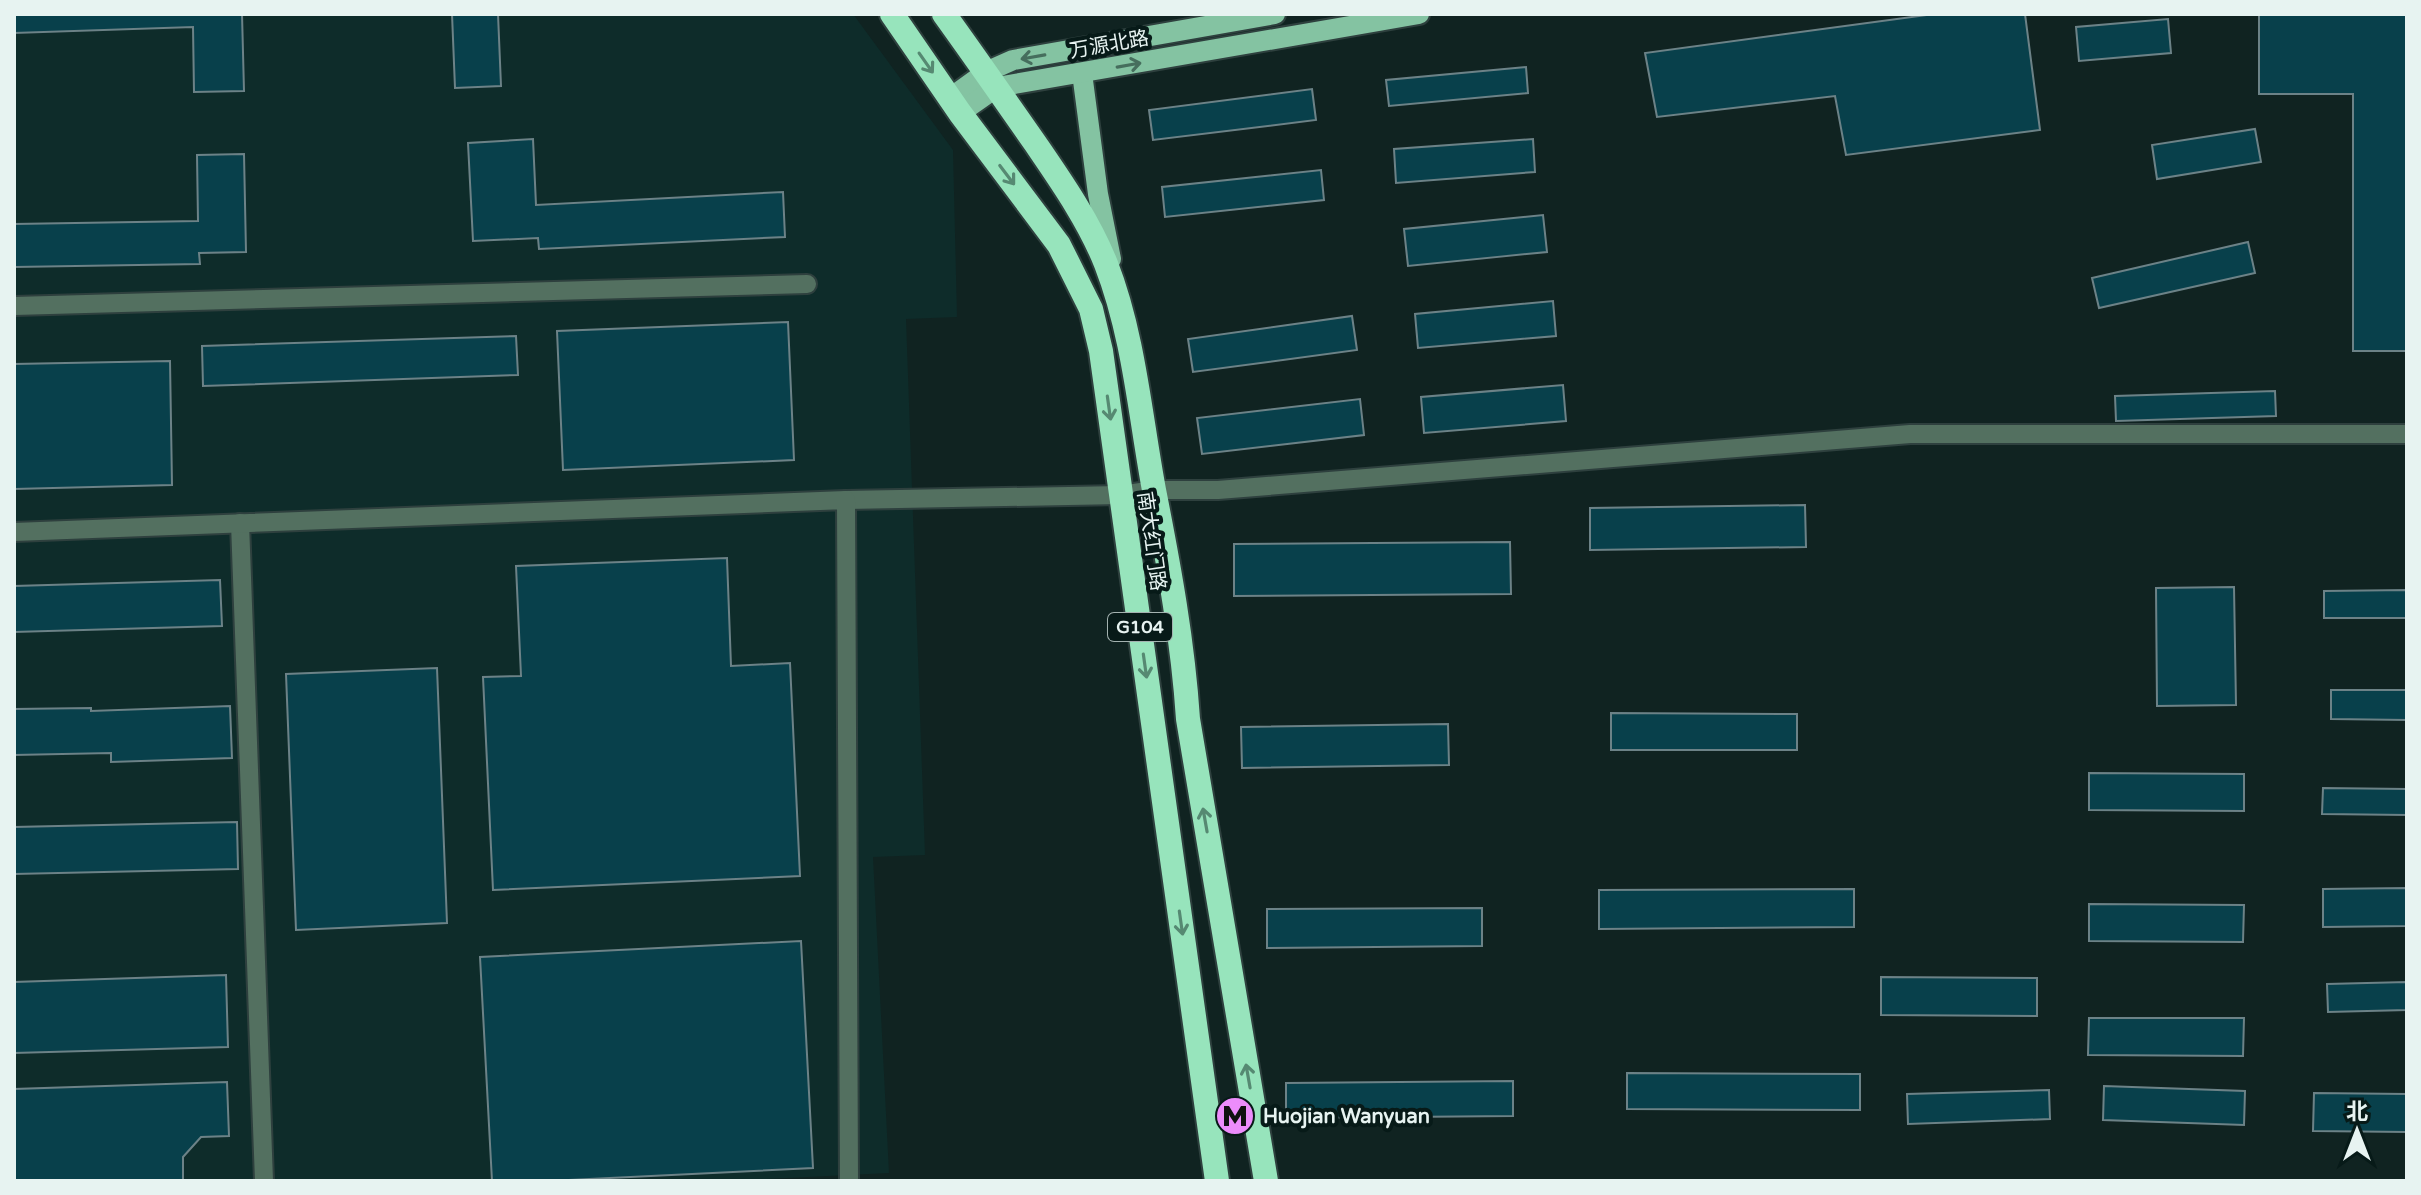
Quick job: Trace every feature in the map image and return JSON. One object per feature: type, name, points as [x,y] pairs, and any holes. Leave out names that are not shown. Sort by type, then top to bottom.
[{"type":"highway","name":"南大红门路","points":[[892,14],[1059,245],[1091,309],[1101,351],[1217,1181]]},
{"type":"highway","name":"南大红门路","points":[[944,14],[1065,186],[1107,265],[1122,314],[1165,538],[1185,674],[1188,719],[1266,1181]]},
{"type":"main road","name":"万源北路","points":[[991,80],[1013,60],[1275,14]]},
{"type":"main road","name":"万源北路","points":[[991,80],[1082,73],[1419,14]]},
{"type":"main road","points":[[1082,73],[1098,194],[1122,314]]},
{"type":"main road","points":[[955,105],[991,80]]},
{"type":"street","points":[[14,306],[807,284]]},
{"type":"street","points":[[14,532],[846,500],[1218,490],[1910,434],[2407,434]]},
{"type":"street","points":[[846,500],[849,1181]]},
{"type":"street","points":[[240,523],[264,1181]]},
{"type":"shaded area","points":[[14,14],[853,14],[953,150],[957,317],[906,319],[925,855],[873,857],[889,1173],[725,1181],[14,1181]]},
{"type":"building","points":[[14,14],[242,14],[244,91],[194,92],[193,27],[14,33]]},
{"type":"building","points":[[452,14],[498,14],[501,86],[455,88]]},
{"type":"building","points":[[1934,14],[2025,14],[2040,130],[1846,155],[1835,96],[1657,117],[1645,53]]},
{"type":"building","points":[[2259,14],[2407,14],[2407,351],[2353,351],[2353,94],[2259,94]]},
{"type":"building","points":[[2168,19],[2171,53],[2079,61],[2076,27]]},
{"type":"building","points":[[1526,67],[1528,93],[1389,106],[1386,80]]},
{"type":"building","points":[[1312,89],[1316,120],[1153,140],[1149,110]]},
{"type":"building","points":[[2255,129],[2261,162],[2157,179],[2152,145]]},
{"type":"building","points":[[533,139],[536,205],[783,192],[785,237],[539,249],[538,238],[473,241],[468,143]]},
{"type":"building","points":[[1533,139],[1535,172],[1396,183],[1394,149]]},
{"type":"building","points":[[244,154],[246,252],[199,253],[200,264],[14,267],[14,224],[198,221],[197,155]]},
{"type":"building","points":[[1321,170],[1324,200],[1165,217],[1162,187]]},
{"type":"building","points":[[1543,215],[1547,252],[1408,266],[1404,229]]},
{"type":"building","points":[[2248,242],[2255,273],[2099,308],[2092,278]]},
{"type":"building","points":[[1553,301],[1556,336],[1418,348],[1415,314]]},
{"type":"building","points":[[1352,316],[1357,350],[1193,372],[1188,339]]},
{"type":"building","points":[[788,322],[794,460],[563,470],[557,331]]},
{"type":"building","points":[[516,336],[518,375],[203,386],[202,346]]},
{"type":"building","points":[[170,361],[172,485],[14,489],[14,364]]},
{"type":"building","points":[[1563,385],[1566,421],[1424,433],[1421,397]]},
{"type":"building","points":[[2275,391],[2276,416],[2116,421],[2115,396]]},
{"type":"building","points":[[1360,399],[1364,435],[1202,454],[1197,418]]},
{"type":"building","points":[[1805,505],[1806,547],[1590,550],[1590,508]]},
{"type":"building","points":[[1510,542],[1511,594],[1234,596],[1234,544]]},
{"type":"building","points":[[727,558],[731,666],[790,663],[800,876],[493,890],[483,677],[521,676],[516,566]]},
{"type":"building","points":[[220,580],[222,626],[14,632],[14,586]]},
{"type":"building","points":[[2234,587],[2236,705],[2157,706],[2156,588]]},
{"type":"building","points":[[2407,590],[2407,618],[2324,618],[2324,591]]},
{"type":"building","points":[[437,668],[447,923],[296,930],[286,674]]},
{"type":"building","points":[[2331,690],[2407,690],[2407,720],[2331,719]]},
{"type":"building","points":[[230,706],[232,758],[111,762],[111,753],[14,755],[14,709],[91,708],[91,711]]},
{"type":"building","points":[[1611,713],[1797,714],[1797,750],[1611,750]]},
{"type":"building","points":[[1448,724],[1449,765],[1242,768],[1241,727]]},
{"type":"building","points":[[2089,773],[2244,774],[2244,811],[2089,810]]},
{"type":"building","points":[[2323,788],[2407,789],[2407,815],[2322,814]]},
{"type":"building","points":[[237,822],[238,869],[14,874],[14,827]]},
{"type":"building","points":[[2407,888],[2407,926],[2323,927],[2323,889]]},
{"type":"building","points":[[1854,889],[1854,927],[1599,929],[1599,890]]},
{"type":"building","points":[[2089,904],[2244,905],[2243,942],[2089,941]]},
{"type":"building","points":[[1482,908],[1482,946],[1267,948],[1267,909]]},
{"type":"building","points":[[801,941],[813,1168],[492,1181],[480,957]]},
{"type":"building","points":[[226,975],[228,1047],[14,1053],[14,982]]},
{"type":"building","points":[[1881,977],[2037,978],[2037,1016],[1881,1015]]},
{"type":"building","points":[[2407,982],[2407,1010],[2328,1012],[2327,984]]},
{"type":"building","points":[[2089,1018],[2244,1018],[2243,1056],[2088,1055]]},
{"type":"building","points":[[1627,1073],[1860,1074],[1860,1110],[1627,1109]]},
{"type":"building","points":[[1513,1081],[1513,1116],[1286,1118],[1286,1083]]},
{"type":"building","points":[[227,1082],[229,1136],[201,1137],[183,1157],[183,1181],[14,1181],[14,1089]]},
{"type":"building","points":[[2104,1086],[2245,1091],[2244,1125],[2103,1120]]},
{"type":"building","points":[[2049,1090],[2050,1119],[1908,1124],[1907,1094]]},
{"type":"building","points":[[2314,1093],[2407,1094],[2407,1132],[2313,1131]]},
{"type":"place","name":"Huojian Wanyuan","points":[[1235,1116]]}]
